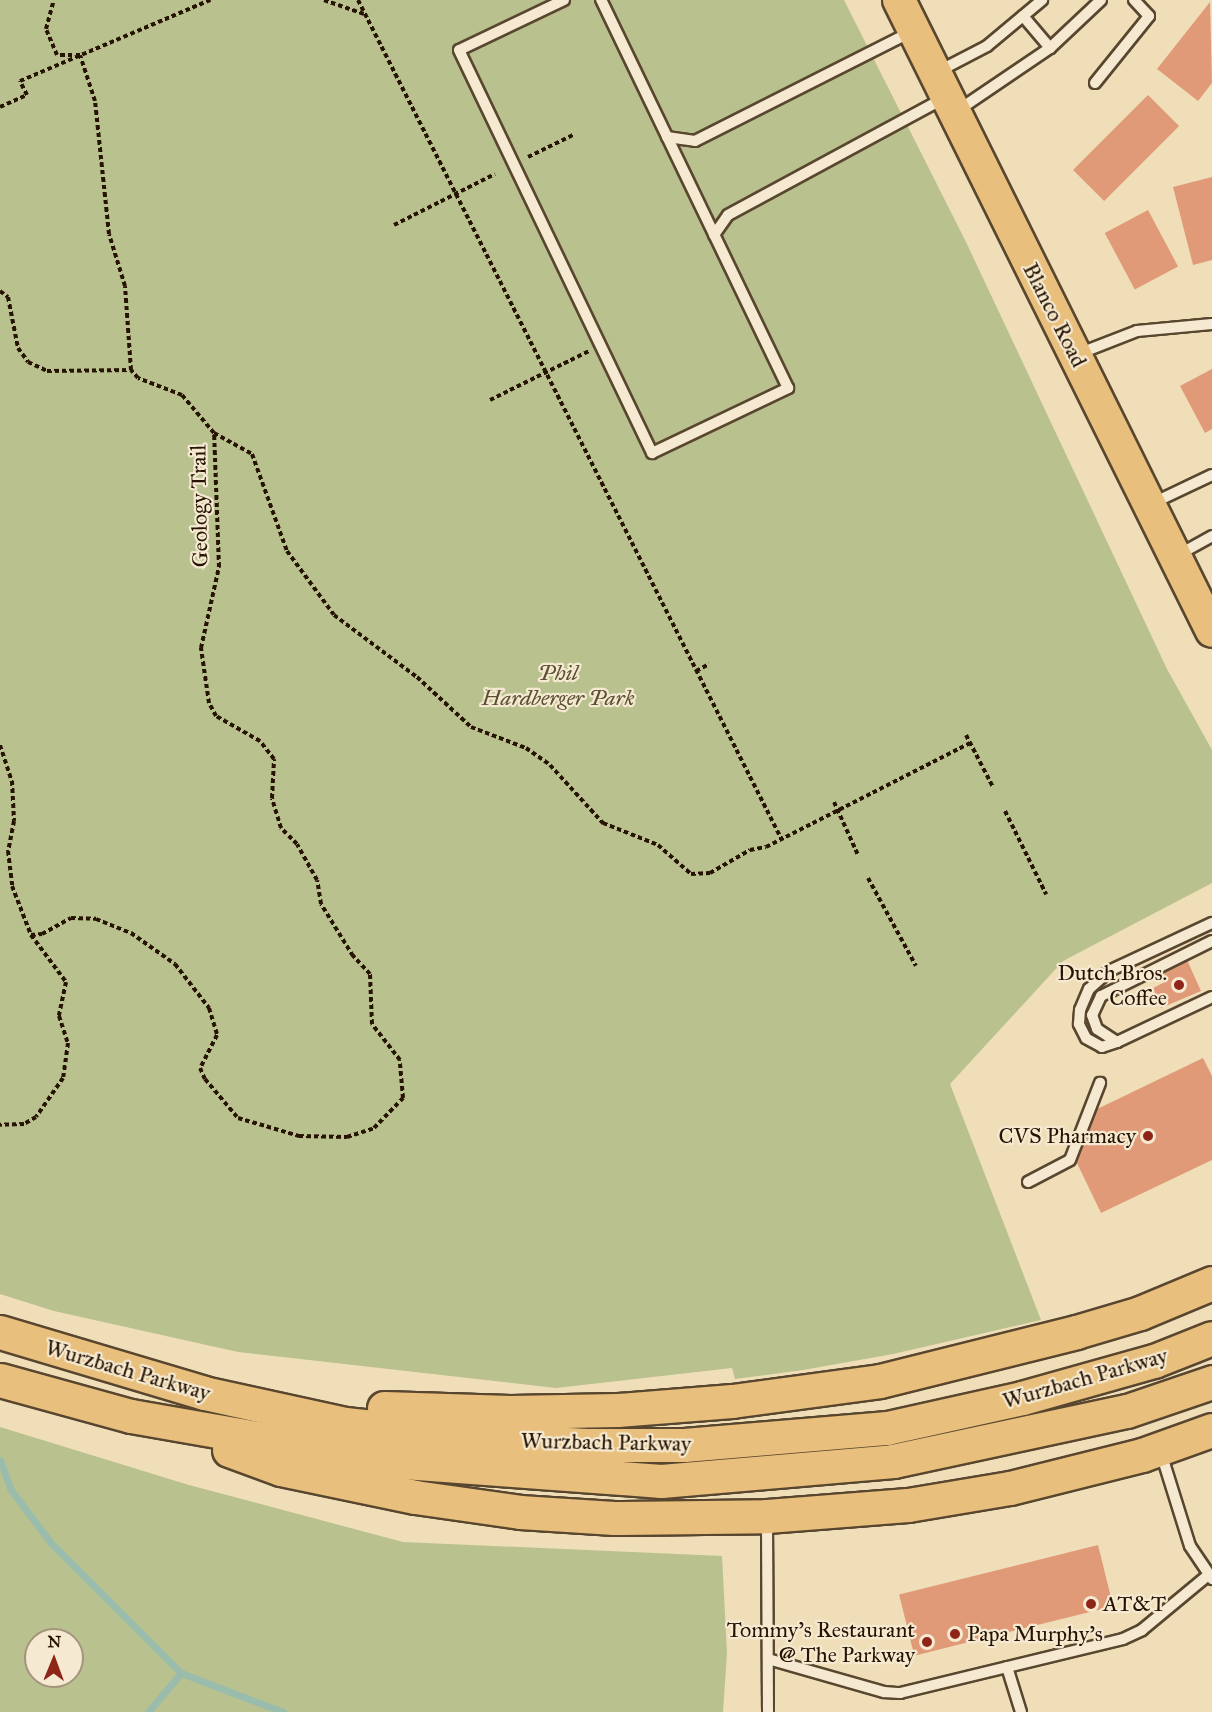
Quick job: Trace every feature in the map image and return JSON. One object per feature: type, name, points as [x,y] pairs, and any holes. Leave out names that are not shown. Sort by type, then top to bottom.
[{"type":"highway","points":[[204,1393],[355,1407],[510,1412],[618,1410],[732,1401],[880,1381],[1004,1352],[1140,1313],[1212,1283]]},
{"type":"highway","name":"Wurzbach Parkway","points":[[0,1332],[204,1393],[345,1424],[498,1440],[684,1445],[887,1428],[1022,1398],[1154,1361],[1212,1338]]},
{"type":"highway","name":"Wurzbach Parkway","points":[[0,1380],[131,1416],[390,1461],[661,1481],[893,1461],[1127,1411],[1212,1382]]},
{"type":"highway","points":[[131,1416],[282,1469],[415,1497],[520,1512],[614,1518],[767,1516],[908,1505],[1010,1488],[1160,1449],[1212,1430]]},
{"type":"main road","name":"Blanco Road","points":[[898,0],[1212,631]]},
{"type":"lane","points":[[564,0],[459,50],[652,453],[788,388],[601,0]]},
{"type":"lane","points":[[945,94],[987,46],[1042,0]]},
{"type":"lane","points":[[714,235],[728,214],[945,94],[1050,48],[1101,0]]},
{"type":"lane","points":[[1095,83],[1149,16],[1134,0]]},
{"type":"lane","points":[[1023,16],[1050,48]]},
{"type":"lane","points":[[667,136],[695,141],[913,31]]},
{"type":"lane","points":[[1075,355],[1137,331],[1212,324]]},
{"type":"lane","points":[[1150,505],[1212,475]]},
{"type":"lane","points":[[1175,557],[1212,536]]},
{"type":"lane","points":[[1212,923],[1109,971],[1089,989],[1080,1010],[1079,1024],[1086,1038],[1101,1047],[1117,1042],[1212,997]]},
{"type":"lane","points":[[1117,1042],[1097,1029],[1092,1016],[1101,996],[1212,941]]},
{"type":"lane","points":[[1028,1182],[1070,1160],[1100,1083]]},
{"type":"lane","points":[[768,1659],[884,1692],[900,1693],[1123,1639],[1142,1630],[1210,1577],[1190,1546],[1160,1449]]},
{"type":"lane","points":[[767,1516],[768,1712]]},
{"type":"lane","points":[[1007,1667],[1022,1712]]},
{"type":"path","points":[[54,0],[46,29],[57,55],[80,55]]},
{"type":"path","points":[[0,107],[27,95],[20,81],[210,0]]},
{"type":"path","points":[[324,0],[365,14]]},
{"type":"path","points":[[358,0],[781,838]]},
{"type":"path","points":[[0,291],[8,297],[18,348],[28,362],[47,372],[130,370],[125,286],[109,234],[95,102],[80,55]]},
{"type":"path","points":[[528,157],[573,135]]},
{"type":"path","points":[[394,225],[495,174]]},
{"type":"path","points":[[490,400],[600,345]]},
{"type":"path","name":"Geology Trail","points":[[31,935],[42,934],[71,918],[96,919],[131,933],[175,964],[208,1008],[217,1035],[200,1068],[205,1079],[238,1118],[298,1136],[347,1137],[374,1128],[403,1098],[400,1060],[372,1024],[370,974],[347,947],[321,904],[317,880],[297,844],[281,828],[272,798],[274,759],[260,741],[216,717],[208,703],[201,648],[219,567],[214,433],[182,395],[138,378],[130,370]]},
{"type":"path","points":[[214,433],[252,454],[287,551],[334,615],[417,677],[471,727],[526,748],[550,765],[603,823],[658,845],[691,874],[710,873],[750,850],[766,847],[970,742]]},
{"type":"path","points":[[696,671],[709,664]]},
{"type":"path","points":[[966,735],[993,787]]},
{"type":"path","points":[[0,745],[12,781],[14,821],[8,851],[12,886],[31,935],[66,982],[59,1016],[68,1043],[68,1062],[63,1078],[36,1117],[24,1124],[0,1125]]},
{"type":"path","points":[[834,802],[858,855]]},
{"type":"path","points":[[1005,811],[1046,894]]},
{"type":"path","points":[[868,878],[916,966]]},
{"type":"green space","name":"Phil Hardberger Park","points":[[0,0],[844,0],[966,242],[1167,669],[1212,750],[1212,883],[1063,961],[950,1084],[1041,1320],[893,1354],[803,1370],[735,1379],[732,1368],[556,1388],[238,1352],[54,1311],[0,1294]]},
{"type":"green space","points":[[0,1427],[189,1485],[403,1542],[722,1556],[727,1653],[723,1712],[0,1712]]},
{"type":"building","points":[[1210,2],[1212,83],[1198,101],[1157,69]]},
{"type":"building","points":[[1148,95],[1179,126],[1104,201],[1073,170]]},
{"type":"building","points":[[1212,177],[1212,260],[1193,265],[1173,187]]},
{"type":"building","points":[[1148,210],[1178,267],[1135,290],[1105,233]]},
{"type":"building","points":[[1212,369],[1212,429],[1205,433],[1180,386]]},
{"type":"building","name":"Dutch Bros. Coffee","points":[[1187,960],[1201,991],[1161,1008],[1153,988],[1167,981],[1163,971]]},
{"type":"building","name":"CVS Pharmacy","points":[[1203,1058],[1212,1076],[1212,1160],[1101,1213],[1076,1161],[1091,1112]]},
{"type":"building","points":[[1098,1545],[1113,1606],[914,1656],[899,1595]]},
{"type":"waterway","points":[[0,1460],[11,1490],[51,1543],[181,1673],[283,1712]]},
{"type":"waterway","points":[[148,1712],[181,1673]]},
{"type":"place","name":"Dutch Bros. Coffee","points":[[1179,985]]},
{"type":"place","name":"CVS Pharmacy","points":[[1148,1136]]},
{"type":"place","name":"AT&T","points":[[1091,1604]]},
{"type":"place","name":"Papa Murphy's","points":[[955,1634]]},
{"type":"place","name":"Tommy's Restaurant @ The Parkway","points":[[927,1642]]}]
